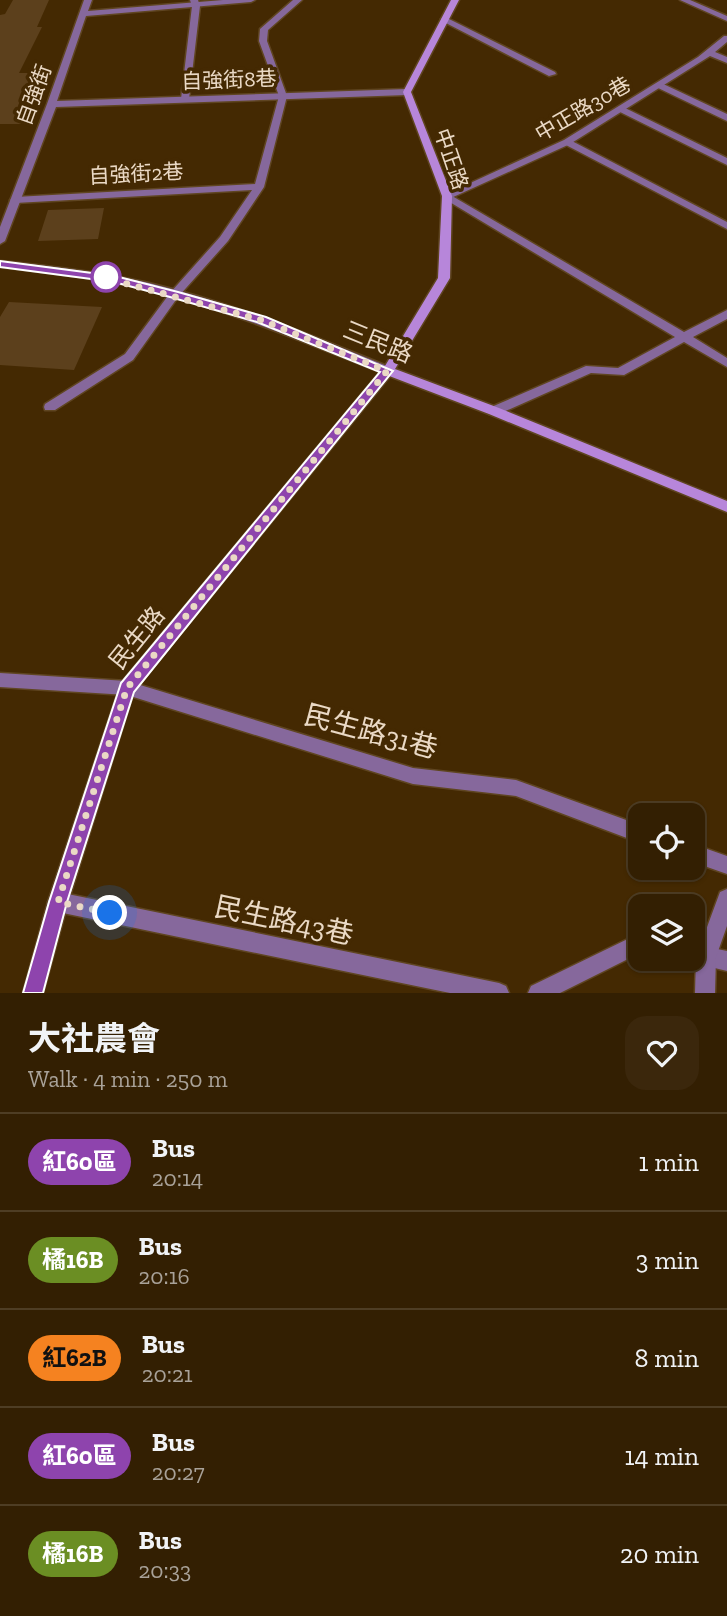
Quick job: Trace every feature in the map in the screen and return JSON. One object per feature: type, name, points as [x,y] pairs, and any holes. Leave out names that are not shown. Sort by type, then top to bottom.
[{"type":"main road","points":[[407,92],[455,0]]},
{"type":"main road","name":"中正路","points":[[387,371],[444,278],[447,197],[407,92]]},
{"type":"main road","name":"三民路","points":[[387,371],[494,411],[727,507]]},
{"type":"street","name":"自強街","points":[[0,241],[88,0]]},
{"type":"street","points":[[83,14],[251,0]]},
{"type":"street","points":[[50,407],[129,357],[174,295],[224,239],[258,187],[283,96],[263,41],[264,29],[298,0]]},
{"type":"street","points":[[684,0],[727,19]]},
{"type":"street","points":[[185,99],[195,3]]},
{"type":"street","points":[[445,19],[552,74]]},
{"type":"street","name":"中正路30巷","points":[[447,197],[567,142],[659,85],[727,38]]},
{"type":"street","points":[[709,52],[727,61]]},
{"type":"street","points":[[659,85],[727,118]]},
{"type":"street","name":"自強街8巷","points":[[52,104],[407,92]]},
{"type":"street","points":[[621,108],[727,162]]},
{"type":"street","points":[[567,142],[727,226]]},
{"type":"street","name":"自強街2巷","points":[[15,200],[258,187]]},
{"type":"street","points":[[447,197],[727,363]]},
{"type":"street","name":"三民路","points":[[0,264],[104,277],[174,295],[261,320],[387,371]]},
{"type":"street","points":[[494,411],[590,369],[621,372],[727,314]]},
{"type":"street","name":"民生路","points":[[33,993],[58,902],[127,688],[387,371]]},
{"type":"street","name":"民生路31巷","points":[[0,680],[127,688],[413,776],[516,788],[628,830]]},
{"type":"street","points":[[705,857],[727,865]]},
{"type":"street","points":[[705,945],[727,899]]},
{"type":"street","name":"民生路43巷","points":[[58,902],[499,993]]},
{"type":"street","points":[[538,993],[628,949]]},
{"type":"street","points":[[705,956],[727,961]]},
{"type":"street","points":[[702,971],[705,993]]},
{"type":"building","points":[[13,0],[49,0],[37,27],[42,27],[19,73],[44,73],[21,124],[0,124],[0,15],[5,14]]},
{"type":"building","points":[[104,208],[98,239],[38,241],[48,210]]},
{"type":"building","points":[[9,302],[102,307],[74,370],[0,365],[0,317]]},
{"type":"bus line","name":"紅60區","points":[[0,264],[82,273],[174,295],[261,320],[387,371],[127,688],[58,902],[33,993]]},
{"type":"route","points":[[106,277],[98,276],[261,320],[387,371],[127,688],[58,902],[110,913]]}]
